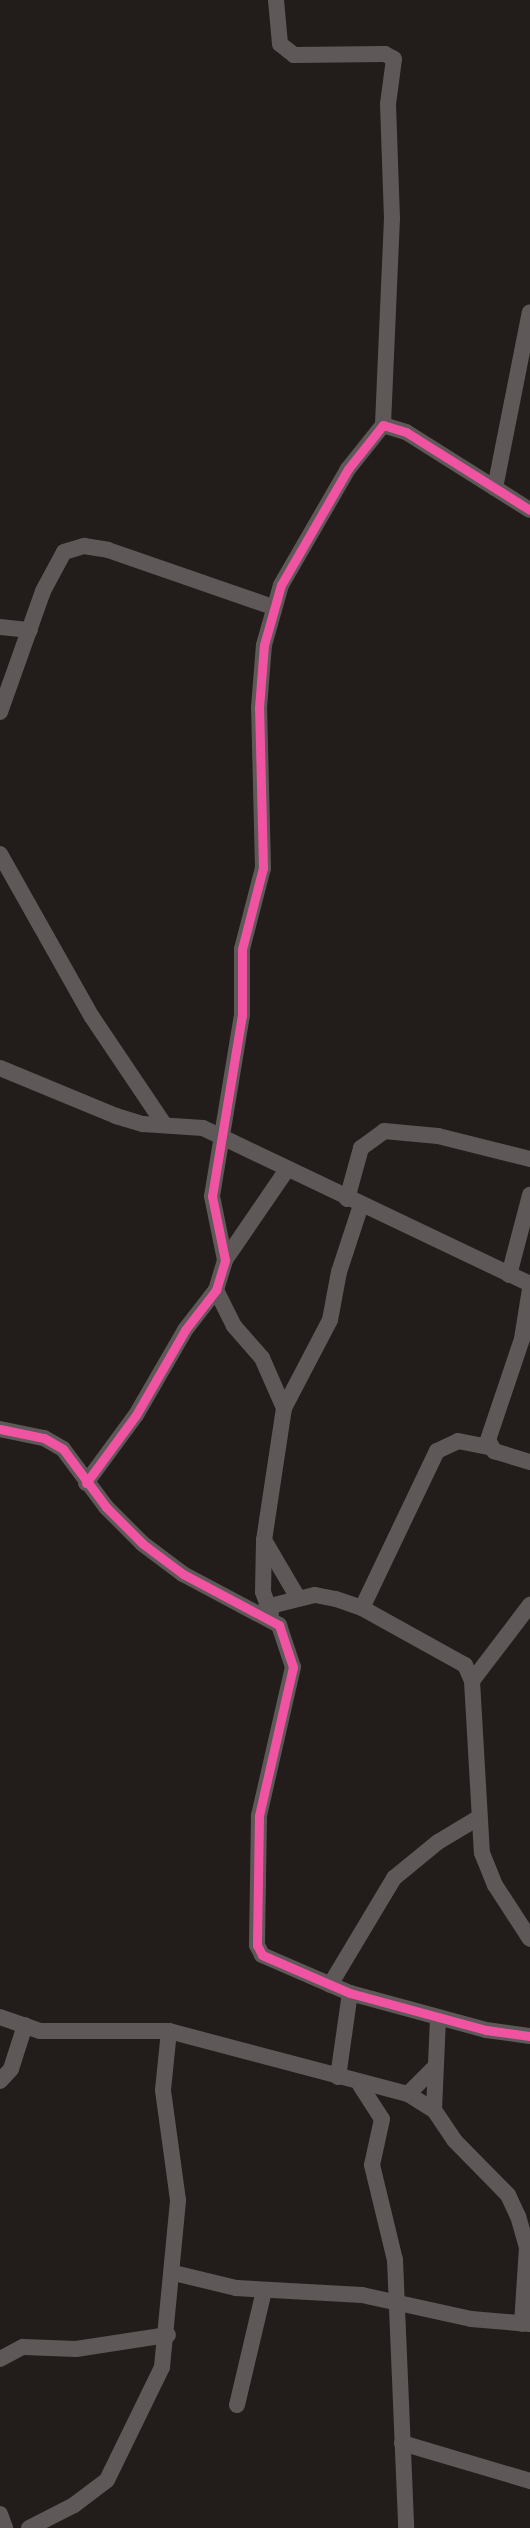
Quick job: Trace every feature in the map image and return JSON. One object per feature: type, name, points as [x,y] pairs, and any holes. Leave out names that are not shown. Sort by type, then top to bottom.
[{"type":"street","points":[[225,1260],[212,1205],[220,1139],[242,1015],[242,949],[263,868],[259,708],[264,645],[273,608],[348,469],[383,425],[392,218],[388,104],[394,59],[385,54],[294,55],[280,44],[276,0]]},
{"type":"street","points":[[495,488],[530,312]]},
{"type":"street","points":[[383,425],[397,426],[530,510]]},
{"type":"street","points":[[0,712],[30,630],[64,552],[84,546],[273,608]]},
{"type":"street","points":[[0,627],[30,630]]},
{"type":"street","points":[[0,854],[92,1017],[164,1124]]},
{"type":"street","points":[[0,1068],[116,1116],[164,1124],[190,1124],[530,1284]]},
{"type":"street","points":[[530,1159],[428,1134],[384,1131],[361,1148],[354,1202],[330,1320],[284,1408],[264,1540],[266,1607],[279,1625],[293,1667],[259,1816],[257,1946],[271,1962],[350,1993],[438,2017],[530,2036]]},
{"type":"street","points":[[86,1483],[136,1415],[186,1330],[216,1290],[225,1260],[286,1171]]},
{"type":"street","points":[[509,1275],[530,1195]]},
{"type":"street","points":[[490,1447],[492,1418],[522,1339],[530,1289]]},
{"type":"street","points":[[216,1290],[234,1326],[262,1358],[284,1408]]},
{"type":"street","points":[[0,1429],[44,1438],[63,1449],[86,1483],[143,1544],[175,1568],[279,1625]]},
{"type":"street","points":[[362,1608],[437,1451],[458,1440],[490,1447],[530,1462]]},
{"type":"street","points":[[264,1540],[298,1598]]},
{"type":"street","points":[[266,1607],[315,1595],[362,1608],[451,1654],[465,1665],[472,1681],[478,1818],[482,1853],[495,1885],[530,1939]]},
{"type":"street","points":[[472,1681],[530,1605]]},
{"type":"street","points":[[330,1985],[394,1878],[438,1842],[478,1818]]},
{"type":"street","points":[[338,2077],[350,1993]]},
{"type":"street","points":[[434,2110],[438,2017]]},
{"type":"street","points":[[0,2018],[70,2033],[122,2028],[169,2031],[360,2085],[408,2094],[434,2110],[454,2140],[508,2195],[529,2246],[526,2324],[471,2319],[362,2295],[264,2290],[174,2273]]},
{"type":"street","points":[[0,2081],[11,2069],[25,2025]]},
{"type":"street","points":[[29,2528],[74,2505],[107,2480],[156,2387],[168,2335],[178,2200],[163,2090],[169,2031]]},
{"type":"street","points":[[408,2094],[434,2069]]},
{"type":"street","points":[[360,2085],[381,2119],[372,2164],[395,2260],[399,2304],[406,2528]]},
{"type":"street","points":[[237,2405],[264,2290]]},
{"type":"street","points":[[0,2359],[23,2347],[76,2349],[168,2335]]},
{"type":"street","points":[[402,2442],[530,2481]]},
{"type":"street","points":[[0,2514],[6,2528]]},
{"type":"cycle path","points":[[86,1483],[136,1415],[185,1330],[216,1290],[225,1260],[212,1196],[242,1015],[242,949],[263,868],[259,708],[264,645],[281,585],[348,469],[383,425],[406,432],[530,510]]},
{"type":"cycle path","points":[[0,1429],[44,1438],[63,1449],[106,1507],[143,1544],[183,1574],[279,1625],[293,1667],[259,1816],[257,1945],[262,1955],[350,1993],[486,2030],[530,2036]]}]
